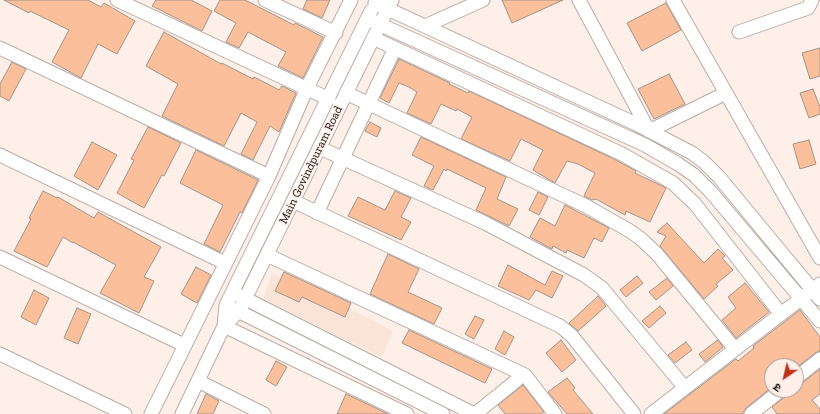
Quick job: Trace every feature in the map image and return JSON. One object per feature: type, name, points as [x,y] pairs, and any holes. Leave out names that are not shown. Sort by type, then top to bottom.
[{"type":"street","points":[[117,0],[329,99]]},
{"type":"street","points":[[265,0],[336,33]]},
{"type":"street","points":[[151,414],[268,176],[307,88],[336,33],[351,0]]},
{"type":"street","points":[[425,26],[483,0]]},
{"type":"street","points":[[579,0],[649,131]]},
{"type":"street","points":[[673,0],[820,258]]},
{"type":"street","points":[[739,32],[808,8],[812,0]]},
{"type":"street","points":[[383,3],[425,26],[649,131],[692,153],[710,168],[818,291],[802,298],[651,414]]},
{"type":"street","name":"Main Govindpuram Road","points":[[224,326],[226,305],[329,99],[383,3]]},
{"type":"street","points":[[374,21],[645,145],[672,160],[694,175],[710,191],[820,321]]},
{"type":"street","name":"Main Govindpuram Road","points":[[182,414],[224,326],[239,311],[246,299],[320,148],[373,38],[374,21]]},
{"type":"street","points":[[373,38],[622,154],[673,183],[695,204],[781,314]]},
{"type":"street","points":[[0,48],[268,176]]},
{"type":"street","points":[[317,212],[395,48]]},
{"type":"street","points":[[346,93],[586,206],[641,239],[657,254],[735,349]]},
{"type":"street","points":[[649,131],[726,93]]},
{"type":"street","points":[[320,148],[485,223],[584,275],[602,288],[685,388]]},
{"type":"street","points":[[0,155],[225,263]]},
{"type":"street","points":[[293,202],[560,326],[572,336],[634,414]]},
{"type":"street","points":[[267,255],[525,375],[555,414]]},
{"type":"street","points":[[0,257],[184,345]]},
{"type":"street","points":[[232,293],[475,414],[517,380]]},
{"type":"street","points":[[226,305],[443,414]]},
{"type":"street","points":[[224,326],[406,414]]},
{"type":"street","points":[[0,354],[125,414]]},
{"type":"street","points":[[804,372],[820,359]]},
{"type":"street","points":[[198,381],[264,414]]},
{"type":"street","points":[[751,414],[771,398]]},
{"type":"shaded area","points":[[272,273],[289,282],[316,291],[393,331],[382,357],[263,300]]},
{"type":"building","points":[[4,0],[88,0],[101,7],[104,3],[135,21],[117,54],[98,44],[81,78],[52,62],[69,30],[30,11],[29,13]]},
{"type":"building","points":[[156,0],[191,0],[212,11],[202,31],[152,6]]},
{"type":"building","points":[[220,0],[245,0],[294,25],[295,23],[323,37],[303,78],[278,66],[286,52],[248,32],[239,48],[226,42],[236,23],[214,11]]},
{"type":"building","points":[[307,0],[330,0],[322,18],[303,9]]},
{"type":"building","points":[[502,0],[563,0],[512,23]]},
{"type":"building","points":[[666,3],[681,30],[642,51],[627,23]]},
{"type":"building","points":[[164,32],[221,64],[222,63],[253,79],[254,77],[279,90],[282,86],[296,93],[279,132],[270,126],[253,160],[241,154],[257,122],[241,113],[224,146],[162,116],[178,84],[146,66]]},
{"type":"building","points":[[820,48],[820,76],[810,79],[802,53]]},
{"type":"building","points":[[399,59],[468,93],[469,91],[614,159],[636,171],[635,173],[666,188],[650,222],[626,211],[625,215],[596,199],[592,200],[584,196],[595,173],[578,164],[567,161],[555,183],[533,170],[543,150],[521,139],[510,161],[461,139],[472,117],[457,109],[456,111],[441,104],[431,124],[407,113],[417,92],[409,87],[399,83],[389,103],[380,98]]},
{"type":"building","points":[[12,62],[26,69],[9,101],[0,96],[0,84]]},
{"type":"building","points":[[669,74],[685,104],[654,119],[638,89]]},
{"type":"building","points":[[813,89],[820,107],[820,114],[809,118],[800,93]]},
{"type":"building","points":[[370,122],[381,128],[377,137],[365,131]]},
{"type":"building","points":[[148,127],[181,143],[164,176],[162,175],[144,208],[117,193],[134,160],[131,159]]},
{"type":"building","points":[[421,137],[506,177],[497,199],[518,209],[509,226],[476,210],[486,188],[447,169],[446,171],[444,169],[433,190],[424,186],[434,166],[412,155]]},
{"type":"building","points":[[809,140],[816,164],[800,169],[793,144]]},
{"type":"building","points":[[92,142],[117,155],[98,190],[74,176]]},
{"type":"building","points":[[196,150],[258,180],[242,213],[240,212],[220,252],[204,244],[223,205],[180,183]]},
{"type":"building","points":[[43,191],[57,198],[58,197],[94,218],[98,212],[161,247],[144,277],[154,281],[139,313],[100,293],[116,265],[63,237],[47,267],[14,251],[31,219],[29,218]]},
{"type":"building","points":[[395,191],[411,198],[401,217],[411,222],[401,240],[348,216],[358,197],[385,210]]},
{"type":"building","points":[[538,192],[548,197],[539,215],[529,210]]},
{"type":"building","points":[[565,205],[609,228],[602,242],[594,238],[584,258],[567,250],[566,253],[553,246],[552,249],[530,237],[540,218],[555,226]]},
{"type":"building","points":[[667,223],[704,263],[718,249],[725,256],[722,258],[733,270],[716,284],[718,286],[704,299],[660,246],[666,236],[657,232]]},
{"type":"building","points":[[388,254],[419,269],[408,292],[442,308],[434,324],[370,294]]},
{"type":"building","points":[[508,265],[545,285],[552,271],[563,276],[552,298],[536,290],[529,300],[498,286]]},
{"type":"building","points":[[196,267],[211,275],[197,303],[181,294]]},
{"type":"building","points":[[284,272],[351,303],[345,317],[302,297],[299,302],[275,291]]},
{"type":"building","points":[[637,276],[643,283],[626,297],[620,290]]},
{"type":"building","points":[[667,278],[673,286],[656,300],[649,292]]},
{"type":"building","points":[[745,283],[769,312],[736,338],[722,320],[736,308],[728,297]]},
{"type":"building","points":[[34,290],[49,298],[36,325],[21,317]]},
{"type":"building","points":[[598,296],[606,306],[578,331],[569,323]]},
{"type":"building","points":[[660,306],[666,313],[649,328],[642,321]]},
{"type":"building","points":[[77,308],[91,314],[78,344],[64,338]]},
{"type":"building","points":[[800,310],[820,337],[820,351],[804,362],[804,358],[764,358],[764,393],[746,408],[742,414],[664,414],[736,359],[738,361],[754,348],[753,346]]},
{"type":"building","points":[[475,316],[484,320],[474,339],[465,334]]},
{"type":"building","points":[[409,330],[492,369],[485,383],[402,343]]},
{"type":"building","points":[[504,331],[514,337],[505,355],[495,349]]},
{"type":"building","points":[[561,340],[576,360],[562,372],[546,353]]},
{"type":"building","points":[[718,340],[723,347],[705,362],[699,354]]},
{"type":"building","points":[[686,342],[692,350],[675,363],[668,355]]},
{"type":"building","points":[[276,361],[287,367],[276,386],[266,380]]},
{"type":"building","points":[[820,369],[820,394],[812,400],[820,409],[820,414],[777,414],[772,407],[783,398],[804,398],[804,382]]},
{"type":"building","points":[[567,378],[575,388],[573,390],[593,414],[567,414],[548,392]]},
{"type":"building","points":[[523,385],[544,412],[541,414],[505,414],[498,405]]},
{"type":"building","points":[[206,394],[219,401],[213,414],[197,414]]},
{"type":"building","points":[[346,394],[361,401],[388,414],[337,414]]}]
